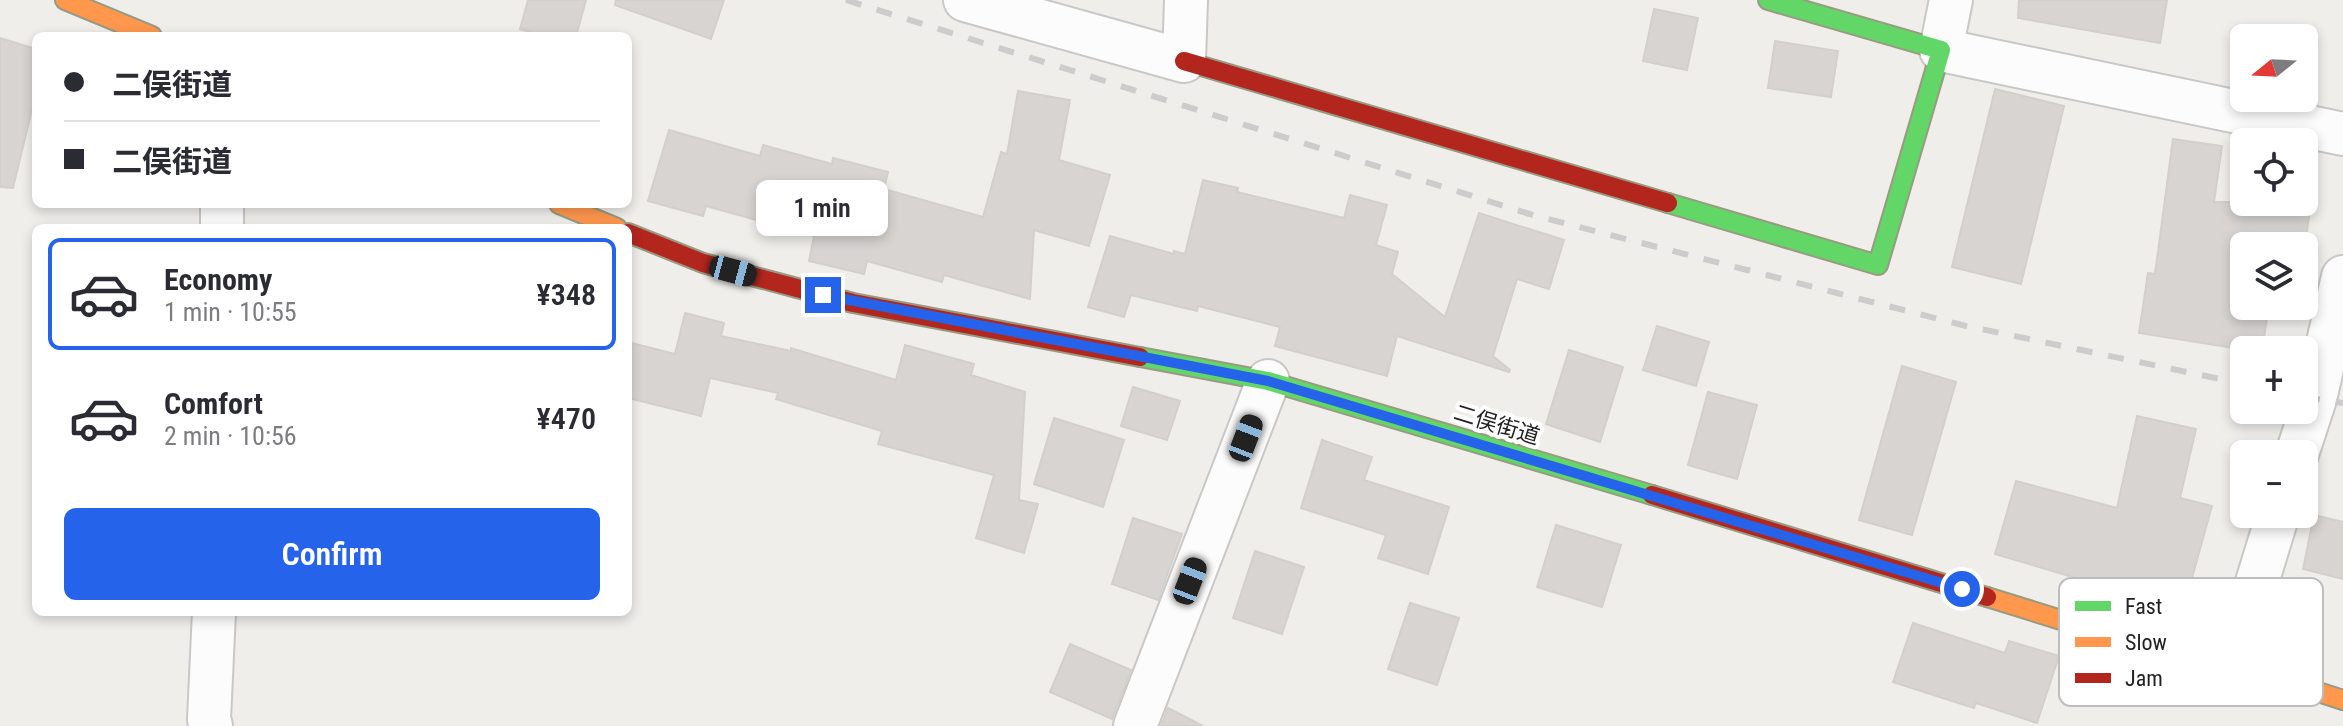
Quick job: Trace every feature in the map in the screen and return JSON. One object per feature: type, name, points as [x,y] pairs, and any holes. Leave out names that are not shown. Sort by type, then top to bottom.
[{"type":"street","points":[[65,0],[142,32]]},
{"type":"street","points":[[965,0],[1184,61],[1878,265],[1941,50],[1951,0]]},
{"type":"street","points":[[1184,61],[1186,0]]},
{"type":"street","points":[[1768,0],[1941,50],[2343,134]]},
{"type":"street","points":[[569,208],[607,224]]},
{"type":"street","name":"二俣街道","points":[[632,235],[703,263],[853,303],[1268,381],[1792,536],[2059,619]]},
{"type":"street","points":[[2302,440],[2315,399],[2343,277]]},
{"type":"street","points":[[1135,726],[1268,381]]},
{"type":"street","points":[[2258,578],[2274,528]]},
{"type":"street","points":[[211,726],[214,616]]},
{"type":"street","name":"二俣街道","points":[[2323,694],[2343,700]]},
{"type":"building","points":[[528,0],[586,0],[577,32],[530,32],[520,29]]},
{"type":"building","points":[[616,0],[724,0],[711,39],[615,5]]},
{"type":"building","points":[[2019,0],[2167,0],[2160,43],[2018,18]]},
{"type":"building","points":[[1654,9],[1698,18],[1687,70],[1643,61]]},
{"type":"building","points":[[0,38],[32,48],[32,110],[13,188],[0,187]]},
{"type":"building","points":[[1775,41],[1838,51],[1831,97],[1768,88]]},
{"type":"building","points":[[1995,89],[2064,106],[2021,284],[1952,267]]},
{"type":"building","points":[[1018,91],[1070,100],[1059,160],[1110,175],[1089,246],[1034,230],[1030,299],[944,275],[942,282],[867,261],[864,274],[809,261],[814,236],[706,206],[703,216],[648,201],[669,130],[760,156],[763,145],[832,164],[833,158],[888,172],[884,189],[983,217],[1001,152],[1007,154]]},
{"type":"building","points":[[2173,139],[2222,146],[2214,202],[2230,202],[2230,216],[2309,216],[2307,232],[2230,232],[2230,320],[2267,320],[2264,336],[2230,336],[2230,347],[2139,333],[2148,273],[2155,274]]},
{"type":"building","points":[[1203,180],[1238,188],[1237,192],[1344,218],[1350,195],[1387,205],[1376,245],[1398,252],[1392,274],[1445,317],[1479,213],[1564,240],[1549,289],[1517,279],[1493,356],[1509,372],[1397,336],[1387,376],[1275,346],[1280,327],[1198,306],[1197,311],[1131,295],[1124,317],[1088,307],[1110,236],[1174,254],[1174,251],[1185,254]]},
{"type":"building","points":[[685,313],[724,323],[721,336],[791,351],[791,348],[896,380],[905,345],[974,364],[971,375],[1025,392],[1019,500],[1038,504],[1024,553],[976,538],[994,475],[878,444],[882,431],[776,399],[778,393],[710,378],[701,416],[632,399],[632,343],[675,354]]},
{"type":"building","points":[[1657,326],[1709,342],[1696,386],[1643,370]]},
{"type":"building","points":[[1569,350],[1623,367],[1600,442],[1546,424]]},
{"type":"building","points":[[1902,366],[1956,382],[1912,535],[1859,520]]},
{"type":"building","points":[[1133,387],[1180,401],[1167,440],[1121,426]]},
{"type":"building","points":[[1708,392],[1757,405],[1737,479],[1688,465]]},
{"type":"building","points":[[2137,416],[2196,429],[2180,498],[2212,506],[2192,578],[2076,578],[1995,554],[2016,481],[2117,508]]},
{"type":"building","points":[[1054,418],[1124,440],[1103,507],[1034,484]]},
{"type":"building","points":[[1322,440],[1372,457],[1364,480],[1449,507],[1428,574],[1378,558],[1386,535],[1301,508]]},
{"type":"building","points":[[2318,516],[2343,522],[2343,579],[2303,569],[2311,528],[2318,528]]},
{"type":"building","points":[[1133,518],[1182,534],[1158,600],[1112,584]]},
{"type":"building","points":[[1556,525],[1621,545],[1602,607],[1537,587]]},
{"type":"building","points":[[1255,551],[1304,567],[1282,634],[1233,618]]},
{"type":"building","points":[[1410,603],[1459,618],[1437,685],[1388,669]]},
{"type":"building","points":[[1913,623],[2005,653],[2009,641],[2059,656],[2037,723],[1976,703],[1974,708],[1893,682]]},
{"type":"building","points":[[1070,644],[1131,670],[1112,719],[1050,692]]},
{"type":"building","points":[[1168,708],[1203,726],[1161,726]]},
{"type":"railway","points":[[846,0],[1536,216],[1962,325],[2230,381]]},
{"type":"railway","points":[[2318,399],[2343,403]]},
{"type":"traffic: fast","points":[[1668,203],[1878,265],[1941,50],[1768,0]]},
{"type":"traffic: fast","points":[[1140,357],[1268,381],[1652,495]]},
{"type":"traffic: slow","points":[[65,0],[142,32]]},
{"type":"traffic: slow","points":[[569,208],[607,224]]},
{"type":"traffic: slow","points":[[1987,597],[2059,619]]},
{"type":"traffic: slow","points":[[2323,694],[2343,700]]},
{"type":"traffic: jam","points":[[1184,61],[1668,203]]},
{"type":"traffic: jam","points":[[632,235],[703,263],[853,303],[1140,357]]},
{"type":"traffic: jam","points":[[1652,495],[1987,597]]},
{"type":"route","points":[[823,295],[1268,381],[1962,589]]}]
